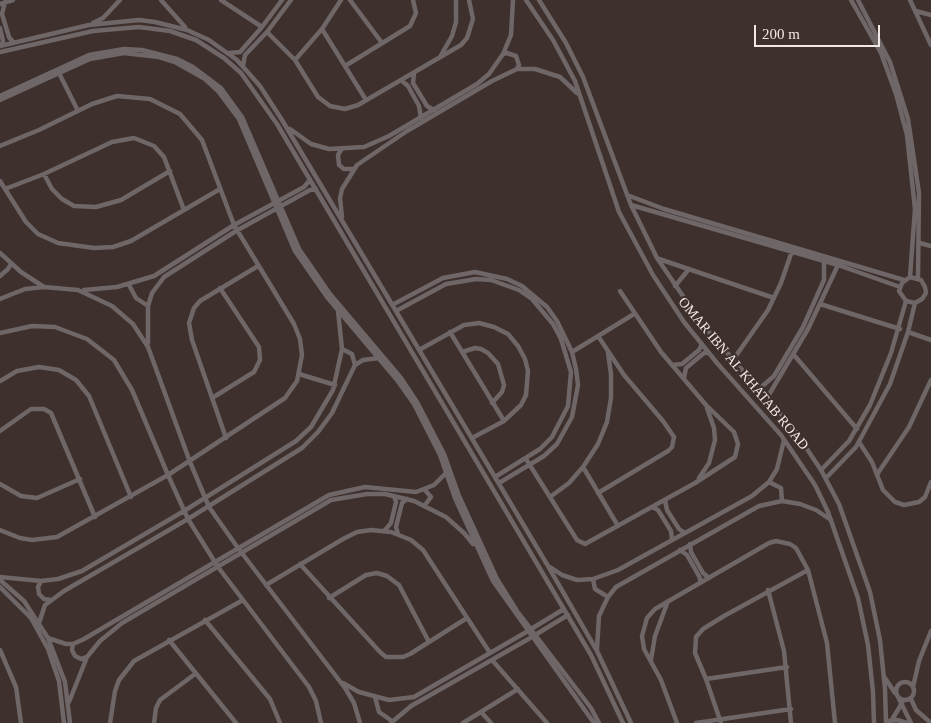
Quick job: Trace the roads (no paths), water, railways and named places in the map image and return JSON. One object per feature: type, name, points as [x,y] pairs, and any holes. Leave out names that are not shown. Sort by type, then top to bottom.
[{"type":"street","points":[[13,0],[2,3],[2,14],[9,37],[13,42]]},
{"type":"street","points":[[89,25],[103,18],[120,0]]},
{"type":"street","points":[[161,0],[177,21],[188,30],[234,54],[240,52],[282,0]]},
{"type":"street","points":[[222,0],[262,27]]},
{"type":"street","points":[[230,6],[234,0]]},
{"type":"street","points":[[243,67],[245,55],[267,32],[291,0]]},
{"type":"street","points":[[295,60],[322,29],[341,0]]},
{"type":"street","points":[[350,0],[382,43]]},
{"type":"street","points":[[345,66],[410,26],[414,20],[416,6],[414,0]]},
{"type":"street","points":[[438,60],[452,36],[456,22],[456,0]]},
{"type":"street","points":[[267,32],[295,60],[318,97],[324,103],[345,109],[366,100],[461,45],[467,38],[473,20],[469,0]]},
{"type":"street","points":[[282,120],[295,134],[311,144],[341,150],[364,147],[390,136],[477,84],[489,74],[503,54],[514,20],[513,0]]},
{"type":"street","name":"OMAR IBN AL KHATAB ROAD","points":[[526,0],[566,62],[580,96],[619,212],[668,300],[708,353],[784,440],[815,485],[832,520],[855,588],[862,617],[872,682],[873,722]]},
{"type":"street","name":"OMAR IBN AL KHATAB ROAD","points":[[539,0],[566,43],[583,78],[631,206],[657,258],[702,324],[793,428],[826,478],[851,533],[870,592],[880,640],[886,723]]},
{"type":"street","points":[[851,0],[881,53],[896,94],[907,135],[915,209],[910,277]]},
{"type":"street","points":[[858,0],[890,62],[908,119],[918,176],[920,243],[918,278],[925,287],[931,289]]},
{"type":"street","points":[[910,0],[931,45]]},
{"type":"street","points":[[916,11],[931,15],[924,28]]},
{"type":"street","points":[[0,46],[89,25],[139,20],[188,30]]},
{"type":"street","points":[[0,52],[55,38],[123,27],[155,28],[185,36],[215,51],[241,73],[262,100],[568,615],[591,655],[623,723]]},
{"type":"street","points":[[0,28],[3,41],[0,46]]},
{"type":"street","points":[[322,29],[366,100]]},
{"type":"street","points":[[0,96],[26,86],[72,61],[106,51],[142,50],[177,59],[208,76],[233,102],[250,133],[275,203]]},
{"type":"street","points":[[228,52],[260,86],[282,120],[548,566],[597,651],[631,723]]},
{"type":"street","points":[[0,100],[90,59],[124,53],[158,57],[191,70],[218,91],[239,119],[275,203],[313,272],[400,378],[417,402],[444,454],[459,496],[486,559],[515,611]]},
{"type":"street","points":[[503,54],[516,56],[519,65],[517,69]]},
{"type":"street","points":[[344,224],[340,198],[346,180],[354,168],[364,159],[408,131],[492,81],[517,69],[535,69],[552,73],[567,82],[580,96]]},
{"type":"street","points":[[59,73],[78,111]]},
{"type":"street","points":[[414,73],[413,83],[427,106],[434,110]]},
{"type":"street","points":[[400,80],[408,86],[419,106],[421,118]]},
{"type":"street","points":[[0,146],[106,99],[128,96],[150,99],[170,107],[189,122],[202,140],[236,231],[298,331],[302,355],[299,374],[289,393],[280,402],[168,476],[68,533],[45,540],[20,538],[0,530]]},
{"type":"street","points":[[5,189],[44,174],[112,142],[126,138],[141,140],[154,146],[164,157],[184,210]]},
{"type":"street","points":[[341,150],[338,155],[339,165],[349,170],[354,168]]},
{"type":"street","points":[[44,174],[52,189],[62,199],[74,206],[96,208],[121,200],[170,171]]},
{"type":"street","points":[[0,180],[26,222],[38,234],[51,241],[82,248],[107,248],[125,244],[220,189]]},
{"type":"street","points":[[0,299],[24,289],[44,287],[98,290],[129,284],[160,272],[234,226],[304,186],[310,180]]},
{"type":"street","points":[[148,347],[146,327],[148,306],[152,293],[164,277],[236,231],[310,190],[316,190]]},
{"type":"street","points":[[627,196],[664,209],[904,280]]},
{"type":"street","points":[[631,206],[792,251],[900,287]]},
{"type":"street","points":[[278,208],[295,251],[338,310],[379,358],[414,404],[428,429],[479,552],[494,580],[529,630],[590,708],[599,723]]},
{"type":"street","points":[[920,243],[931,246]]},
{"type":"street","points":[[733,360],[753,334],[774,298],[792,251]]},
{"type":"street","points":[[0,253],[10,264],[44,287]]},
{"type":"street","points":[[657,258],[774,298]]},
{"type":"street","points":[[759,389],[774,376],[803,326],[824,280],[824,261]]},
{"type":"street","points":[[0,276],[8,269],[10,264]]},
{"type":"street","points":[[767,398],[794,355],[838,265]]},
{"type":"street","points":[[226,438],[190,332],[189,323],[191,315],[200,301],[258,266]]},
{"type":"street","points":[[675,286],[689,269]]},
{"type":"street","points":[[392,305],[444,278],[476,272],[492,274],[522,286],[541,301],[557,321],[572,352],[578,385],[572,418],[557,444],[530,466],[499,484]]},
{"type":"street","points":[[915,303],[906,301],[900,295],[900,287],[904,280],[910,277],[918,278]]},
{"type":"street","points":[[396,311],[446,284],[476,278],[491,280],[519,290],[542,310],[561,339],[571,372],[571,390],[562,422],[546,443],[526,459],[495,477]]},
{"type":"street","points":[[129,284],[136,298],[148,306]]},
{"type":"street","points":[[826,478],[847,459],[859,442],[890,384],[908,332],[915,303],[924,296],[925,287]]},
{"type":"street","points":[[212,398],[254,372],[260,360],[259,348],[220,288]]},
{"type":"street","points":[[78,290],[96,296],[119,311],[133,324],[148,347],[205,499],[241,553],[354,703],[360,723]]},
{"type":"street","points":[[526,459],[577,540],[582,544],[588,543],[695,483],[730,462],[738,451],[734,432],[706,405],[672,365],[634,314],[620,291]]},
{"type":"street","points":[[924,296],[931,298]]},
{"type":"street","points":[[821,470],[841,451],[857,429],[882,380],[900,328],[906,301]]},
{"type":"street","points":[[820,304],[900,328]]},
{"type":"street","points":[[0,579],[41,581],[58,579],[82,571],[205,499],[296,441],[323,409],[335,385],[342,349],[338,310]]},
{"type":"street","points":[[572,352],[634,314]]},
{"type":"street","points":[[419,350],[464,325],[487,325],[508,334],[518,346],[525,359],[528,383],[521,406],[504,421],[472,438]]},
{"type":"street","points":[[0,333],[32,326],[55,327],[87,339],[106,352],[127,379],[188,519],[214,562],[310,687],[316,700],[321,723]]},
{"type":"street","points":[[450,332],[504,421]]},
{"type":"street","points":[[908,332],[931,340]]},
{"type":"street","points":[[598,336],[630,382],[672,432],[674,442],[668,451],[598,493]]},
{"type":"street","points":[[672,365],[682,364],[699,350],[702,344]]},
{"type":"street","points":[[342,349],[352,354],[355,365]]},
{"type":"street","points":[[462,352],[469,349],[481,349],[488,353],[498,364],[504,385],[498,398],[492,403]]},
{"type":"street","points":[[550,497],[569,482],[583,467],[598,444],[606,422],[611,390],[607,350]]},
{"type":"street","points":[[684,378],[686,368],[704,353],[708,353]]},
{"type":"street","points":[[794,355],[857,429]]},
{"type":"street","points":[[40,622],[42,610],[51,600],[188,519],[302,448],[318,432],[332,413],[355,365],[363,360],[379,358]]},
{"type":"street","points":[[0,381],[17,371],[39,367],[59,370],[76,380],[89,396],[131,497]]},
{"type":"street","points":[[299,374],[335,385]]},
{"type":"street","points":[[878,473],[909,427],[931,380]]},
{"type":"street","points":[[695,483],[709,463],[713,452],[714,428],[706,405]]},
{"type":"street","points":[[0,431],[31,409],[48,410],[54,416],[95,517]]},
{"type":"street","points":[[548,566],[562,575],[577,580],[593,580],[618,570],[752,496],[769,482],[777,469],[784,440]]},
{"type":"street","points":[[859,442],[878,473],[888,497],[904,505],[919,502],[931,482]]},
{"type":"street","points":[[583,467],[618,526]]},
{"type":"street","points":[[48,638],[73,644],[329,495],[366,487],[416,492],[434,486],[447,472]]},
{"type":"street","points":[[0,484],[21,496],[37,498],[80,479]]},
{"type":"street","points":[[769,482],[781,488],[782,501]]},
{"type":"street","points":[[425,490],[431,498],[425,505]]},
{"type":"street","points":[[69,702],[87,658],[100,641],[122,623],[332,500],[367,494],[394,496],[425,505],[458,527],[479,552]]},
{"type":"street","points":[[385,530],[391,523],[396,502],[394,496]]},
{"type":"street","points":[[398,534],[396,526],[402,503],[407,499]]},
{"type":"street","points":[[665,500],[666,510],[679,530],[685,533]]},
{"type":"street","points":[[597,651],[597,622],[608,597],[625,581],[758,506],[782,501],[808,507],[832,520]]},
{"type":"street","points":[[652,507],[658,510],[671,530],[672,540]]},
{"type":"street","points":[[266,585],[358,532],[385,530],[411,540],[423,550],[490,652]]},
{"type":"street","points":[[676,722],[642,643],[645,624],[655,608],[769,543],[776,541],[796,548],[808,570],[827,643],[836,722]]},
{"type":"street","points":[[690,544],[691,552],[703,574],[709,578]]},
{"type":"street","points":[[680,550],[687,555],[700,578],[700,583]]},
{"type":"street","points":[[300,564],[329,598],[386,656],[403,657],[467,618]]},
{"type":"street","points":[[720,721],[695,653],[696,637],[703,629],[768,590],[808,570]]},
{"type":"street","points":[[329,598],[366,575],[377,573],[387,576],[399,585],[430,642]]},
{"type":"street","points":[[0,579],[24,601],[40,622],[48,638],[61,667],[69,702],[70,723]]},
{"type":"street","points":[[593,580],[595,589],[608,597]]},
{"type":"street","points":[[41,581],[38,587],[39,594],[44,599],[51,600]]},
{"type":"street","points":[[0,587],[30,618],[48,650],[59,681],[64,723]]},
{"type":"street","points":[[768,590],[780,630],[787,667],[791,723]]},
{"type":"street","points":[[110,723],[115,691],[126,670],[143,654],[243,600]]},
{"type":"street","points":[[651,661],[655,636],[668,601]]},
{"type":"street","points":[[333,673],[345,684],[359,692],[375,697],[389,700],[414,697],[564,609]]},
{"type":"street","points":[[375,697],[379,712],[391,722],[411,706],[568,615]]},
{"type":"street","points":[[205,620],[270,699],[280,723]]},
{"type":"street","points":[[911,699],[914,693],[913,687],[919,661],[931,631]]},
{"type":"street","points":[[169,640],[236,723]]},
{"type":"street","points":[[73,644],[72,650],[75,656],[81,659],[87,658]]},
{"type":"street","points":[[542,646],[594,723]]},
{"type":"street","points":[[0,650],[16,687],[21,723]]},
{"type":"street","points":[[492,660],[547,723]]},
{"type":"street","points":[[706,679],[787,667]]},
{"type":"street","points":[[154,723],[156,708],[160,700],[196,674]]},
{"type":"street","points":[[884,675],[901,701],[909,723],[886,723]]},
{"type":"street","points":[[896,693],[897,687],[902,682],[908,682],[913,687]]},
{"type":"street","points":[[463,723],[518,689]]},
{"type":"street","points":[[901,701],[911,699]]},
{"type":"street","points":[[911,699],[921,716],[931,723]]},
{"type":"street","points":[[891,722],[901,701]]},
{"type":"street","points":[[696,723],[720,721],[791,709]]},
{"type":"street","points":[[481,712],[491,723]]}]
